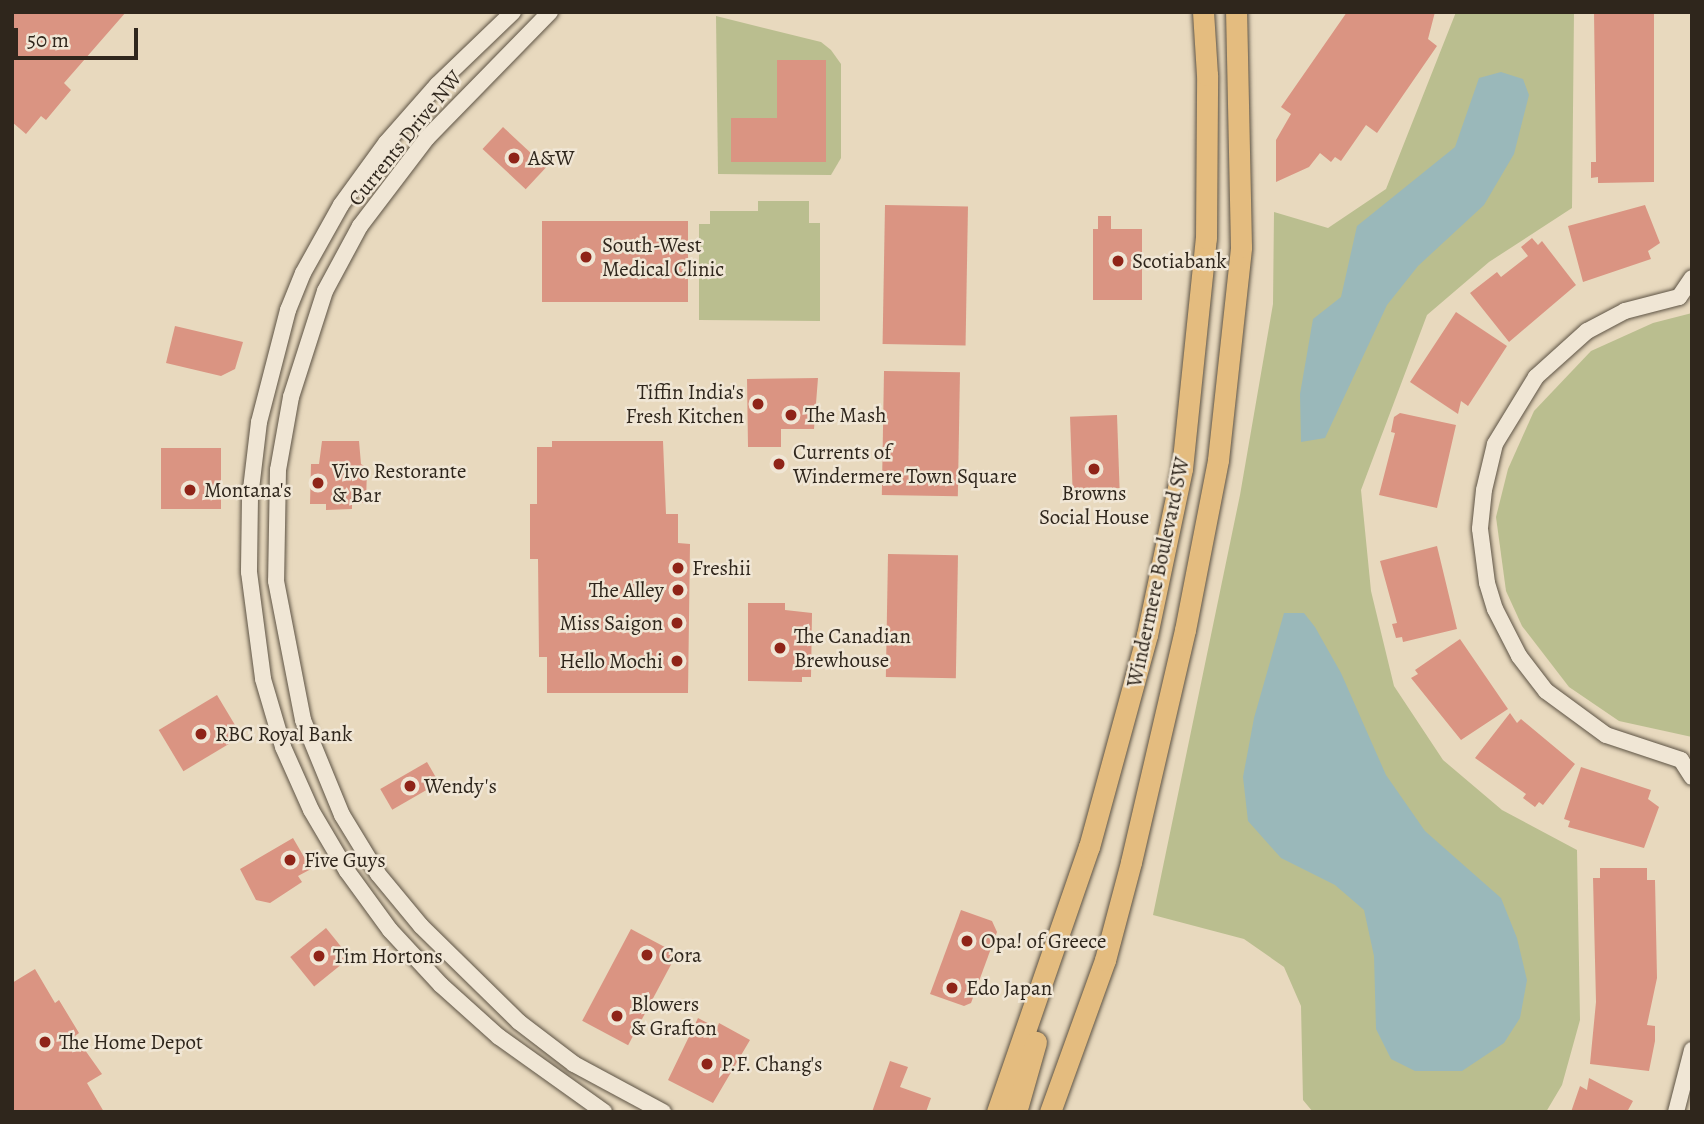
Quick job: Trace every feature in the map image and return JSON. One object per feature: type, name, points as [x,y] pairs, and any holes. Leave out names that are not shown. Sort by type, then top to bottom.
[{"type":"main road","name":"Windermere Boulevard SW","points":[[997,1112],[1034,1012],[1122,733],[1182,470],[1206,238],[1203,12]]},
{"type":"main road","name":"Windermere Boulevard SW","points":[[1050,1112],[1105,960],[1131,862],[1185,630],[1218,460],[1241,247],[1236,12]]},
{"type":"main road","points":[[1016,1112],[1036,1042],[1034,1012]]},
{"type":"street","name":"Currents Drive NW","points":[[513,12],[437,85],[386,143],[341,205],[303,273],[288,310],[259,422],[250,497],[249,572],[263,679],[283,747],[311,810],[347,871],[390,930],[441,985],[499,1037],[604,1112]]},
{"type":"street","name":"Currents Drive NW","points":[[550,12],[426,138],[360,226],[325,291],[291,397],[278,470],[276,581],[303,720],[342,816],[378,874],[421,926],[519,1022],[574,1064],[663,1112]]},
{"type":"street","points":[[1692,278],[1678,297],[1625,311],[1587,331],[1536,377],[1495,444],[1480,530],[1487,583],[1495,610],[1520,656],[1546,691],[1606,735],[1681,760],[1692,777]]},
{"type":"street","points":[[1676,1112],[1692,1050]]},
{"type":"green space","points":[[1456,12],[1574,12],[1572,208],[1489,262],[1427,315],[1361,490],[1371,591],[1394,686],[1443,760],[1502,810],[1577,850],[1580,1020],[1562,1085],[1546,1112],[1313,1112],[1303,1100],[1301,1006],[1284,967],[1244,939],[1153,915],[1240,495],[1273,304],[1274,212],[1328,228],[1386,189]]},
{"type":"green space","points":[[716,16],[821,42],[831,50],[841,64],[841,158],[831,175],[718,174]]},
{"type":"green space","points":[[758,201],[809,201],[809,223],[820,223],[820,321],[699,320],[699,224],[710,224],[710,211],[758,211]]},
{"type":"green space","points":[[1692,313],[1692,737],[1619,721],[1569,687],[1522,626],[1506,591],[1496,517],[1508,469],[1534,411],[1591,351],[1653,323]]},
{"type":"water","points":[[1501,72],[1523,79],[1529,95],[1514,154],[1484,205],[1418,266],[1387,305],[1325,438],[1301,442],[1300,394],[1313,319],[1341,297],[1357,226],[1455,147],[1479,78]]},
{"type":"water","points":[[1284,613],[1304,613],[1315,627],[1341,673],[1386,775],[1425,831],[1501,898],[1517,938],[1527,980],[1520,1018],[1504,1043],[1462,1071],[1415,1071],[1391,1059],[1376,1029],[1374,956],[1364,910],[1335,885],[1281,858],[1248,821],[1243,777],[1254,718]]},
{"type":"building","points":[[12,12],[126,12],[64,83],[71,90],[46,120],[41,116],[26,134],[12,122]]},
{"type":"building","points":[[1347,12],[1435,12],[1428,39],[1437,46],[1377,133],[1366,125],[1341,161],[1335,157],[1331,162],[1320,153],[1309,167],[1276,182],[1276,140],[1291,114],[1281,107]]},
{"type":"building","points":[[1594,12],[1654,12],[1654,182],[1598,183],[1598,177],[1591,178],[1591,162],[1596,162]]},
{"type":"building","points":[[777,60],[826,60],[826,162],[731,162],[731,118],[777,118]]},
{"type":"building","name":"A&W","points":[[503,127],[546,167],[526,189],[483,149]]},
{"type":"building","points":[[885,205],[968,206],[966,345],[883,344]]},
{"type":"building","points":[[1645,205],[1660,243],[1648,251],[1651,259],[1583,282],[1568,226]]},
{"type":"building","name":"Scotiabank","points":[[1098,216],[1111,216],[1111,229],[1142,229],[1142,300],[1093,300],[1093,229],[1098,229]]},
{"type":"building","points":[[542,221],[688,221],[688,302],[542,302]]},
{"type":"building","points":[[1532,238],[1538,245],[1542,241],[1576,285],[1509,342],[1470,293],[1497,272],[1501,277],[1528,256],[1521,247]]},
{"type":"building","points":[[1456,312],[1507,346],[1468,406],[1461,401],[1458,414],[1410,382]]},
{"type":"building","points":[[175,326],[243,342],[235,369],[221,376],[166,363]]},
{"type":"building","points":[[884,371],[960,372],[958,496],[882,495]]},
{"type":"building","points":[[818,378],[814,429],[781,429],[781,447],[748,447],[747,379]]},
{"type":"building","points":[[1400,413],[1456,425],[1437,508],[1379,495],[1395,433],[1391,432],[1394,417]]},
{"type":"building","points":[[1117,415],[1120,488],[1073,490],[1070,417]]},
{"type":"building","points":[[322,441],[359,441],[361,464],[367,468],[366,503],[352,503],[352,509],[326,510],[326,504],[310,504],[311,464],[319,464]]},
{"type":"building","points":[[552,441],[663,441],[666,514],[678,514],[678,543],[690,544],[688,693],[547,693],[547,657],[539,657],[538,559],[530,559],[530,504],[537,504],[537,447],[552,447]]},
{"type":"building","name":"Montana's","points":[[161,448],[221,448],[221,509],[161,509]]},
{"type":"building","points":[[1437,546],[1457,629],[1403,642],[1402,637],[1396,638],[1392,624],[1397,623],[1380,561]]},
{"type":"building","points":[[888,554],[958,555],[956,678],[886,677]]},
{"type":"building","name":"The Canadian Brewhouse","points":[[748,603],[785,603],[785,610],[812,613],[811,677],[802,677],[802,682],[748,681]]},
{"type":"building","points":[[1460,639],[1508,709],[1461,740],[1411,678],[1418,674],[1415,670]]},
{"type":"building","name":"RBC Royal Bank","points":[[217,695],[242,736],[183,771],[159,730]]},
{"type":"building","points":[[1510,713],[1517,723],[1521,719],[1575,764],[1543,805],[1539,802],[1535,807],[1523,798],[1526,794],[1475,758]]},
{"type":"building","name":"Wendy's","points":[[427,762],[439,783],[392,810],[380,789]]},
{"type":"building","points":[[1581,767],[1651,790],[1648,799],[1659,807],[1644,848],[1568,827],[1570,821],[1564,819]]},
{"type":"building","points":[[293,838],[311,869],[298,876],[302,882],[270,903],[256,900],[240,869]]},
{"type":"building","points":[[1600,868],[1647,868],[1647,880],[1655,880],[1657,978],[1647,1025],[1655,1026],[1649,1071],[1590,1064],[1596,1002],[1593,878],[1600,878]]},
{"type":"building","points":[[961,910],[992,921],[997,932],[971,1003],[964,1006],[930,994]]},
{"type":"building","name":"Tim Hortons","points":[[326,928],[350,958],[314,986],[290,957]]},
{"type":"building","points":[[631,929],[677,953],[628,1045],[582,1021]]},
{"type":"building","name":"The Home Depot","points":[[35,969],[55,1003],[59,1000],[79,1033],[75,1036],[102,1074],[87,1083],[104,1112],[12,1112],[12,983]]},
{"type":"building","name":"P.F. Chang's","points":[[698,1018],[717,1028],[719,1023],[750,1040],[713,1103],[668,1080]]},
{"type":"building","points":[[890,1061],[908,1067],[900,1087],[931,1098],[926,1112],[872,1112]]},
{"type":"building","points":[[1589,1078],[1633,1101],[1627,1112],[1571,1112],[1580,1086],[1587,1090]]},
{"type":"place","name":"A&W","points":[[514,158]]},
{"type":"place","name":"South-West Medical Clinic","points":[[586,257]]},
{"type":"place","name":"Scotiabank","points":[[1118,261]]},
{"type":"place","name":"Tiffin India's Fresh Kitchen","points":[[758,404]]},
{"type":"place","name":"The Mash","points":[[791,415]]},
{"type":"place","name":"Currents of Windermere Town Square","points":[[779,464]]},
{"type":"place","name":"Browns Social House","points":[[1094,469]]},
{"type":"place","name":"Vivo Restorante & Bar","points":[[318,483]]},
{"type":"place","name":"Montana's","points":[[190,490]]},
{"type":"place","name":"Freshii","points":[[678,568]]},
{"type":"place","name":"The Alley","points":[[678,590]]},
{"type":"place","name":"Miss Saigon","points":[[677,623]]},
{"type":"place","name":"The Canadian Brewhouse","points":[[780,648]]},
{"type":"place","name":"Hello Mochi","points":[[677,661]]},
{"type":"place","name":"RBC Royal Bank","points":[[201,734]]},
{"type":"place","name":"Wendy's","points":[[410,786]]},
{"type":"place","name":"Five Guys","points":[[290,860]]},
{"type":"place","name":"Opa! of Greece","points":[[967,941]]},
{"type":"place","name":"Cora","points":[[647,955]]},
{"type":"place","name":"Tim Hortons","points":[[319,956]]},
{"type":"place","name":"Edo Japan","points":[[952,988]]},
{"type":"place","name":"Blowers & Grafton","points":[[617,1016]]},
{"type":"place","name":"The Home Depot","points":[[45,1042]]},
{"type":"place","name":"P.F. Chang's","points":[[707,1064]]}]
